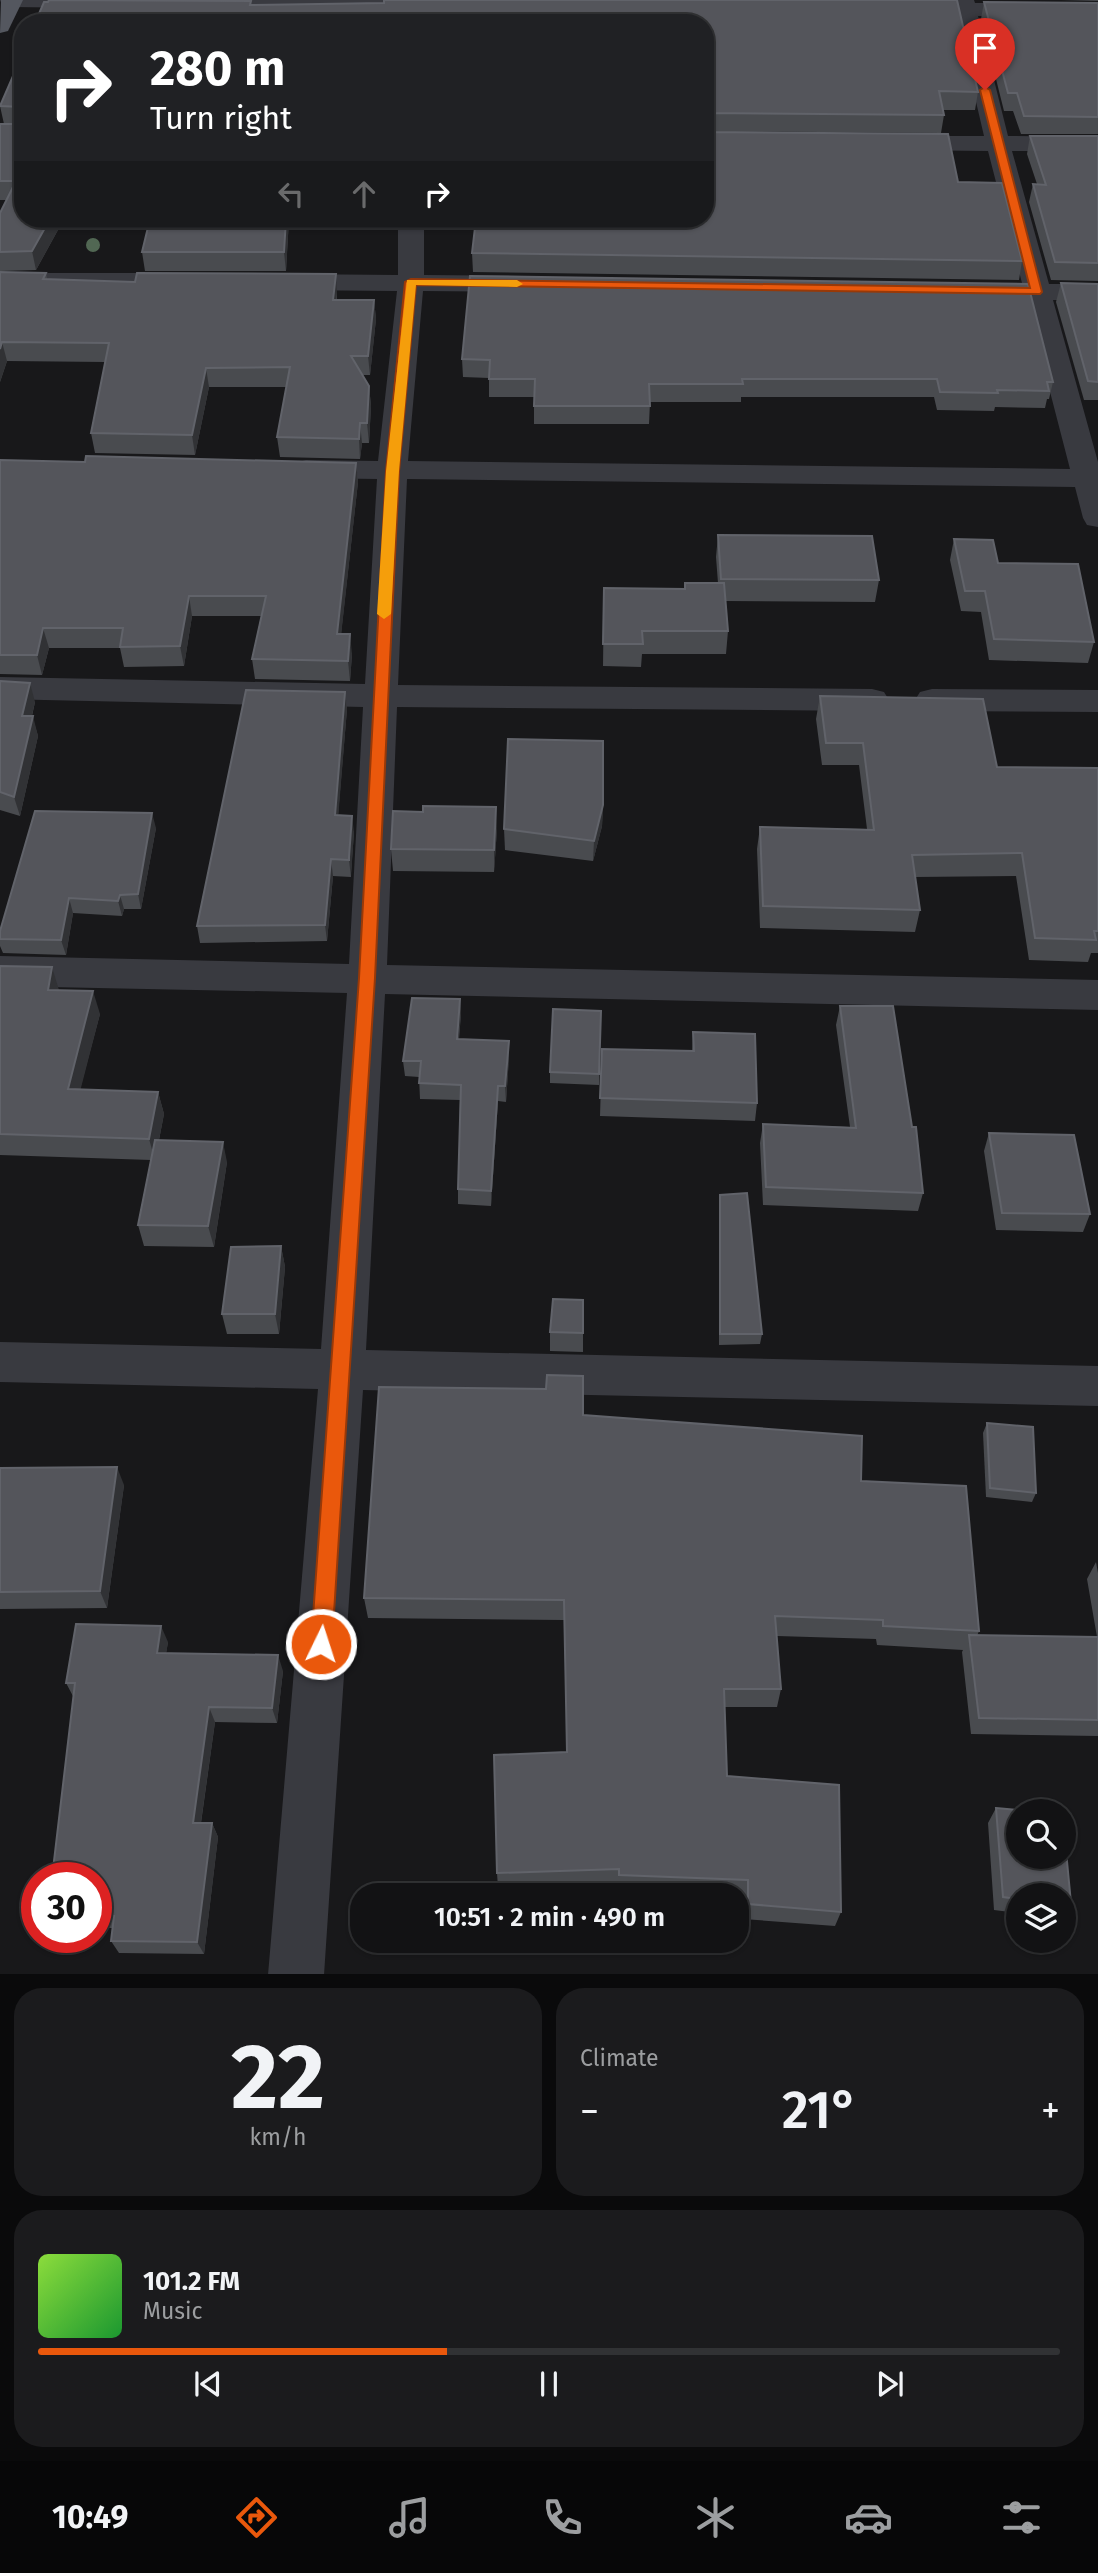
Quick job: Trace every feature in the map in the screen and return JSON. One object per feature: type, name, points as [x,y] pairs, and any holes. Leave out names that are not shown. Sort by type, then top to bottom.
[{"type":"main road","points":[[0,26],[11,0]]},
{"type":"street","points":[[11,0],[121,1]]},
{"type":"street","points":[[175,1],[419,13],[458,4]]},
{"type":"street","points":[[883,8],[965,5],[1098,10]]},
{"type":"street","points":[[965,5],[1037,292],[1092,478],[1098,518]]},
{"type":"street","points":[[872,142],[1098,144]]},
{"type":"street","points":[[296,1974],[342,1369],[367,978],[379,696],[393,471],[411,282],[411,228]]},
{"type":"street","points":[[0,281],[205,281]]},
{"type":"street","points":[[260,282],[550,284]]},
{"type":"street","points":[[953,290],[1098,292]]},
{"type":"street","points":[[284,468],[1092,478]]},
{"type":"street","points":[[0,688],[379,696],[1098,701]]},
{"type":"street","points":[[0,971],[1098,995]]},
{"type":"street","points":[[0,1362],[1098,1386]]},
{"type":"building","points":[[384,0],[957,0],[978,92],[939,91],[944,115],[714,113],[714,14],[39,14],[44,2],[251,1],[250,5],[384,3]]},
{"type":"building","points":[[984,2],[1098,3],[1098,117],[1024,116],[1017,93],[1008,93]]},
{"type":"building","points":[[14,74],[14,107],[0,106]]},
{"type":"building","points":[[0,124],[14,124],[14,181],[0,181]]},
{"type":"building","points":[[714,132],[948,134],[958,182],[1002,183],[1022,261],[472,253],[475,228],[714,228]]},
{"type":"building","points":[[1030,136],[1098,136],[1098,263],[1055,262],[1033,184],[1046,185]]},
{"type":"building","points":[[14,185],[14,228],[45,228],[32,251],[0,252],[0,213]]},
{"type":"building","points":[[148,228],[285,228],[284,252],[142,252]]},
{"type":"building","points":[[0,272],[46,273],[43,279],[135,282],[137,273],[336,274],[333,300],[374,300],[368,356],[351,356],[369,386],[367,423],[360,423],[359,439],[277,437],[290,367],[206,368],[192,435],[91,433],[109,343],[2,342],[0,349]]},
{"type":"building","points":[[470,276],[1028,284],[1053,382],[1047,382],[1049,391],[997,390],[998,393],[940,392],[937,379],[742,379],[743,384],[649,384],[650,406],[534,406],[535,379],[489,379],[490,360],[462,359]]},
{"type":"building","points":[[1061,283],[1098,284],[1098,382],[1088,381]]},
{"type":"building","points":[[86,456],[356,463],[337,634],[350,634],[348,661],[252,659],[266,596],[189,596],[180,646],[120,647],[123,628],[43,628],[37,655],[0,655],[0,460],[85,462]]},
{"type":"building","points":[[718,535],[872,536],[879,580],[721,579]]},
{"type":"building","points":[[954,539],[993,540],[998,563],[1078,564],[1094,642],[994,639],[985,591],[965,591]]},
{"type":"building","points":[[685,583],[724,583],[728,631],[642,631],[643,644],[603,644],[604,588],[685,589]]},
{"type":"building","points":[[0,681],[30,683],[22,716],[33,716],[14,797],[0,792]]},
{"type":"building","points":[[246,690],[345,692],[335,815],[352,816],[349,860],[331,859],[325,925],[197,926]]},
{"type":"building","points":[[820,696],[983,699],[997,767],[1098,768],[1098,931],[1094,931],[1096,940],[1035,938],[1022,853],[912,855],[920,910],[763,906],[760,827],[874,830],[863,743],[826,743]]},
{"type":"building","points":[[508,739],[603,741],[603,805],[594,841],[504,829]]},
{"type":"building","points":[[423,806],[496,807],[494,850],[391,849],[393,811],[423,812]]},
{"type":"building","points":[[35,811],[152,813],[138,894],[120,895],[118,901],[69,898],[61,940],[0,939],[0,931]]},
{"type":"building","points":[[0,966],[52,967],[48,990],[93,991],[68,1089],[158,1092],[149,1139],[0,1134]]},
{"type":"building","points":[[412,998],[460,999],[457,1039],[509,1041],[505,1086],[498,1086],[491,1191],[458,1189],[461,1085],[419,1083],[421,1061],[403,1061]]},
{"type":"building","points":[[840,1006],[893,1006],[912,1127],[916,1127],[923,1193],[766,1187],[763,1124],[856,1128]]},
{"type":"building","points":[[553,1009],[601,1011],[599,1074],[550,1072]]},
{"type":"building","points":[[693,1032],[755,1034],[757,1103],[600,1098],[602,1049],[694,1051]]},
{"type":"building","points":[[989,1133],[1074,1135],[1090,1214],[1002,1213]]},
{"type":"building","points":[[155,1140],[223,1142],[208,1226],[138,1225]]},
{"type":"building","points":[[747,1193],[762,1334],[720,1334],[720,1195]]},
{"type":"building","points":[[281,1246],[275,1314],[222,1314],[231,1247]]},
{"type":"building","points":[[553,1299],[583,1300],[583,1333],[550,1332]]},
{"type":"building","points":[[547,1375],[583,1376],[583,1415],[862,1436],[861,1481],[966,1486],[979,1631],[883,1626],[883,1620],[775,1616],[781,1689],[724,1689],[727,1776],[839,1785],[841,1912],[749,1904],[748,1880],[619,1875],[619,1869],[497,1873],[494,1755],[567,1752],[564,1600],[364,1598],[379,1387],[546,1389]]},
{"type":"building","points":[[987,1423],[1033,1427],[1036,1493],[990,1488]]},
{"type":"building","points":[[117,1467],[100,1591],[0,1592],[0,1468]]},
{"type":"building","points":[[76,1624],[161,1626],[157,1653],[278,1655],[272,1708],[209,1707],[193,1823],[212,1823],[197,1942],[112,1941],[112,1862],[54,1862],[75,1683],[66,1683]]},
{"type":"building","points":[[969,1635],[1098,1637],[1098,1720],[979,1718]]},
{"type":"building","points":[[996,1808],[1006,1809],[1006,1869],[1068,1869],[1069,1883],[1006,1883],[1006,1897],[1003,1897]]},
{"type":"slow traffic","points":[[384,614],[393,471],[411,282],[517,284]]},
{"type":"route","points":[[321,1644],[367,978],[379,696],[393,471],[411,282],[1037,292],[985,90]]}]
